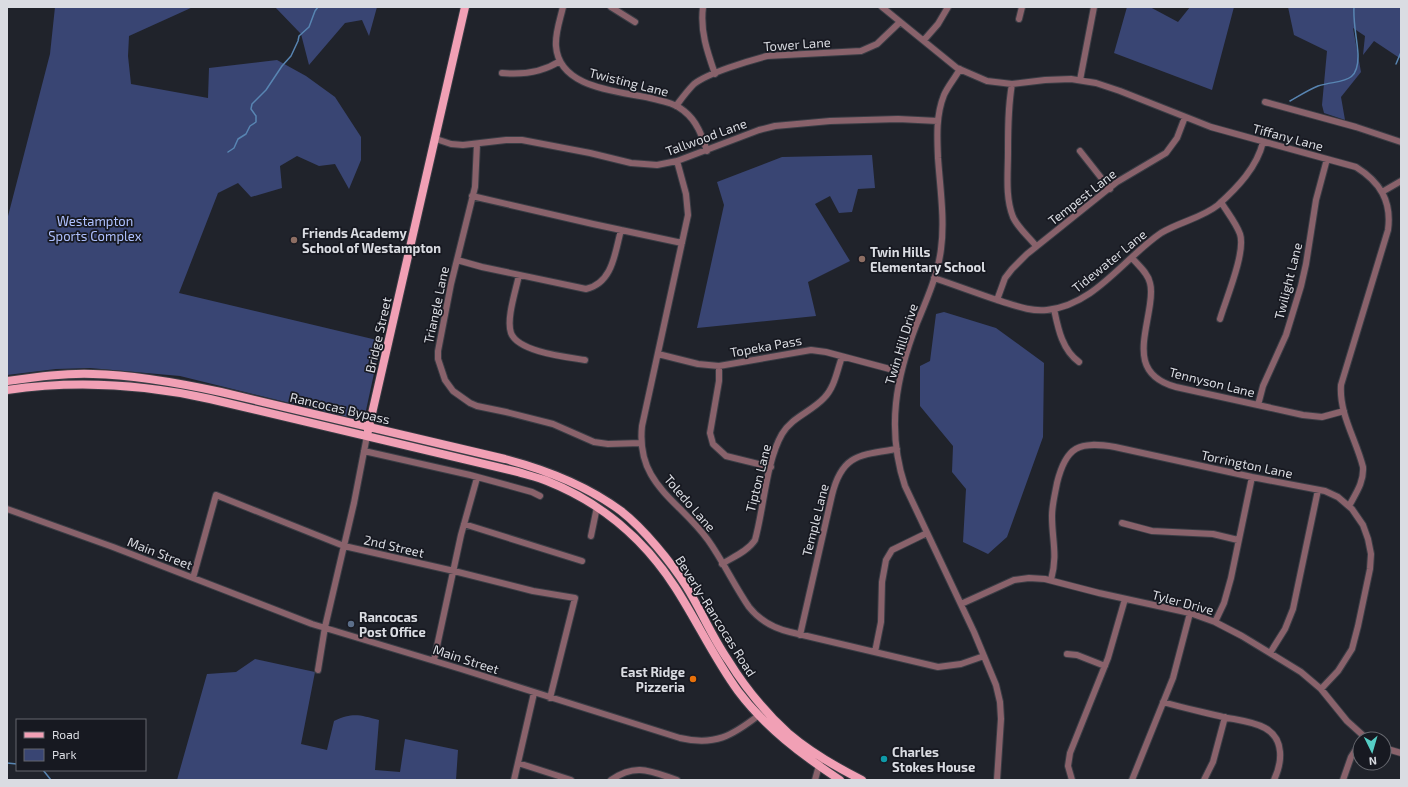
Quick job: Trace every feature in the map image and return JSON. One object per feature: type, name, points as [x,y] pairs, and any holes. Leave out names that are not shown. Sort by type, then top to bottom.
[{"type":"main road","name":"Bridge Street","points":[[367,436],[465,7]]},
{"type":"main road","name":"Rancocas Bypass","points":[[7,381],[45,375],[93,374],[181,383],[520,463],[566,479],[593,493],[621,512],[646,535]]},
{"type":"main road","name":"Rancocas Bypass","points":[[7,390],[67,384],[144,387],[210,399],[510,470],[546,480],[570,491],[621,525],[642,543]]},
{"type":"main road","name":"Beverly-Rancocas Road","points":[[646,535],[665,557],[686,586],[728,661],[765,709],[788,733],[822,757],[862,780]]},
{"type":"main road","name":"Beverly-Rancocas Road","points":[[642,543],[675,587],[718,663],[739,692],[776,733],[840,780]]},
{"type":"main road","points":[[718,663],[728,661]]},
{"type":"street","name":"Twisting Lane","points":[[564,7],[556,40],[557,53],[560,61],[570,74],[581,82],[676,106],[694,121],[707,150]]},
{"type":"street","points":[[610,7],[635,22]]},
{"type":"street","points":[[703,7],[702,24],[704,43],[715,74]]},
{"type":"street","name":"Tiffany Lane","points":[[882,7],[960,70],[986,81],[1012,84],[1054,80],[1080,80],[1096,83],[1120,91],[1185,118],[1238,135],[1352,166],[1364,172],[1377,183],[1388,206],[1388,230],[1341,385],[1341,402],[1364,467],[1362,481],[1349,506]]},
{"type":"street","points":[[924,40],[938,24],[948,7]]},
{"type":"street","points":[[1019,19],[1022,7]]},
{"type":"street","points":[[1080,80],[1094,7]]},
{"type":"street","name":"Tower Lane","points":[[676,106],[694,85],[705,78],[752,60],[767,56],[866,50],[882,40],[900,22]]},
{"type":"street","points":[[502,73],[536,72],[550,67],[560,61]]},
{"type":"street","name":"Twin Hill Drive","points":[[960,70],[944,94],[938,121],[937,142],[942,237],[940,258],[901,372],[895,412],[896,449],[899,466],[904,480],[927,533],[961,604],[996,685],[1001,710],[998,780]]},
{"type":"street","points":[[1012,84],[1008,119],[1008,174],[1010,203],[1017,224],[1036,246]]},
{"type":"street","points":[[1265,102],[1356,127],[1401,142]]},
{"type":"street","name":"Tempest Lane","points":[[997,300],[1003,282],[1021,259],[1123,178],[1166,153],[1177,138],[1185,118]]},
{"type":"street","name":"Tallwood Lane","points":[[436,139],[451,144],[477,144],[506,140],[522,140],[635,164],[657,165],[677,161],[758,130],[779,125],[834,121],[898,119],[938,121]]},
{"type":"street","name":"Tidewater Lane","points":[[934,278],[1027,309],[1054,309],[1070,304],[1084,297],[1161,233],[1207,212],[1221,202],[1252,168],[1260,154],[1263,142]]},
{"type":"street","name":"Triangle Lane","points":[[477,144],[476,180],[438,351],[438,359],[442,373],[454,391],[464,400],[477,406],[553,424],[594,442],[608,444],[641,443]]},
{"type":"street","points":[[1080,150],[1110,189]]},
{"type":"street","name":"Twilight Lane","points":[[1258,405],[1263,386],[1286,335],[1301,286],[1317,194],[1327,159]]},
{"type":"street","name":"Toledo Lane","points":[[677,161],[686,194],[687,223],[644,413],[641,443],[647,469],[662,491],[692,521],[707,539],[744,600],[754,614],[767,624],[800,635],[938,667],[961,664],[984,656]]},
{"type":"street","points":[[1382,192],[1401,181]]},
{"type":"street","points":[[472,196],[682,243]]},
{"type":"street","points":[[1220,319],[1238,263],[1242,245],[1240,233],[1221,202]]},
{"type":"street","points":[[457,260],[574,288],[586,289],[591,288],[601,282],[608,274],[614,258],[621,230]]},
{"type":"street","name":"Tennyson Lane","points":[[1132,258],[1145,273],[1150,283],[1151,296],[1144,352],[1146,364],[1152,375],[1163,382],[1176,387],[1303,415],[1316,417],[1344,411]]},
{"type":"street","points":[[519,275],[510,327],[514,338],[522,346],[534,350],[585,360]]},
{"type":"street","points":[[1054,309],[1058,330],[1068,350],[1079,362]]},
{"type":"street","name":"Topeka Pass","points":[[658,354],[698,364],[719,366],[812,350],[901,372]]},
{"type":"street","name":"Tipton Lane","points":[[722,564],[746,550],[755,540],[776,447],[786,429],[795,419],[819,403],[827,394],[834,381],[842,357]]},
{"type":"street","points":[[719,366],[718,393],[710,433],[713,444],[726,456],[771,467]]},
{"type":"street","name":"Bridge Street","points":[[318,670],[325,627],[367,436]]},
{"type":"street","name":"Torrington Lane","points":[[1051,580],[1056,560],[1052,515],[1053,501],[1063,463],[1076,449],[1088,445],[1102,445],[1318,490],[1338,497],[1356,514],[1366,532],[1370,546],[1370,569],[1352,649],[1338,671],[1321,689]]},
{"type":"street","name":"Temple Lane","points":[[800,635],[832,495],[839,475],[846,464],[859,456],[896,449]]},
{"type":"street","points":[[364,451],[478,478],[532,492],[540,496]]},
{"type":"street","points":[[1215,622],[1226,597],[1252,477]]},
{"type":"street","points":[[434,660],[464,524],[478,478]]},
{"type":"street","points":[[1270,653],[1285,629],[1293,609],[1318,490]]},
{"type":"street","name":"2nd Street","points":[[193,578],[216,495],[344,546],[526,589],[575,598],[550,698]]},
{"type":"street","points":[[591,536],[596,507]]},
{"type":"street","name":"Main Street","points":[[7,509],[113,547],[325,627],[694,742],[721,739],[731,735],[741,730],[759,715]]},
{"type":"street","points":[[1122,523],[1152,531],[1213,534],[1238,540]]},
{"type":"street","points":[[464,524],[582,561]]},
{"type":"street","points":[[875,652],[881,622],[882,582],[886,560],[892,550],[927,533]]},
{"type":"street","name":"Tyler Drive","points":[[961,604],[1014,580],[1029,578],[1051,580],[1125,599],[1190,613],[1227,627],[1301,672],[1321,689],[1358,731]]},
{"type":"street","points":[[1072,780],[1068,766],[1070,753],[1079,727],[1105,666],[1125,599]]},
{"type":"street","points":[[1132,780],[1175,671],[1190,613]]},
{"type":"street","points":[[1067,654],[1077,655],[1105,666]]},
{"type":"street","points":[[514,780],[534,692]]},
{"type":"street","points":[[1163,702],[1254,724],[1264,728],[1275,737],[1280,750],[1281,757],[1274,780]]},
{"type":"street","points":[[1204,780],[1214,758],[1224,717]]},
{"type":"street","points":[[1344,780],[1352,755]]},
{"type":"street","points":[[815,780],[822,757]]},
{"type":"street","points":[[518,763],[571,780]]},
{"type":"street","points":[[611,780],[626,771],[639,769],[677,780]]},
{"type":"green space","name":"Westampton Sports Complex","points":[[55,7],[193,7],[129,36],[128,56],[131,84],[208,98],[209,68],[277,60],[306,76],[335,97],[361,137],[361,160],[349,189],[335,164],[319,166],[297,156],[280,166],[282,188],[251,197],[238,183],[218,193],[179,293],[381,341],[365,415],[361,418],[351,418],[180,376],[90,368],[56,369],[7,375],[7,220],[50,54]]},
{"type":"green space","points":[[275,7],[377,7],[369,36],[362,20],[345,23],[309,65],[301,34]]},
{"type":"green space","points":[[1127,7],[1150,7],[1178,22],[1190,7],[1234,7],[1212,90],[1114,53]]},
{"type":"green space","points":[[1288,7],[1401,7],[1401,59],[1374,41],[1363,55],[1365,36],[1353,28],[1361,72],[1341,97],[1345,120],[1324,113],[1322,105],[1327,51],[1294,35]]},
{"type":"green space","points":[[872,155],[875,188],[858,189],[852,212],[839,213],[830,196],[815,204],[850,261],[808,282],[816,316],[697,328],[724,205],[717,182],[782,157]]},
{"type":"green space","points":[[944,312],[996,328],[1044,363],[1043,437],[1007,537],[988,554],[963,542],[966,489],[952,472],[953,446],[920,406],[920,366],[930,361],[936,314]]},
{"type":"green space","points":[[255,659],[315,672],[301,744],[327,750],[334,721],[352,715],[367,717],[379,720],[375,770],[400,772],[405,739],[458,750],[456,780],[177,780],[207,674],[236,672]]},
{"type":"waterway","points":[[228,152],[234,148],[238,139],[246,134],[250,126],[256,122],[256,116],[251,109],[252,104],[266,90],[282,66],[291,56],[299,36],[309,27],[318,7]]},
{"type":"waterway","points":[[1290,101],[1318,86],[1347,79],[1355,72],[1358,54],[1354,7]]},
{"type":"waterway","points":[[1396,64],[1401,52]]},
{"type":"waterway","points":[[7,763],[16,764]]},
{"type":"waterway","points":[[44,771],[51,780]]},
{"type":"place","name":"Friends Academy School of Westampton","points":[[294,240]]},
{"type":"place","name":"Twin Hills Elementary School","points":[[862,259]]},
{"type":"place","name":"Rancocas Post Office","points":[[351,624]]},
{"type":"place","name":"East Ridge Pizzeria","points":[[693,679]]},
{"type":"place","name":"Charles Stokes House","points":[[884,759]]}]
